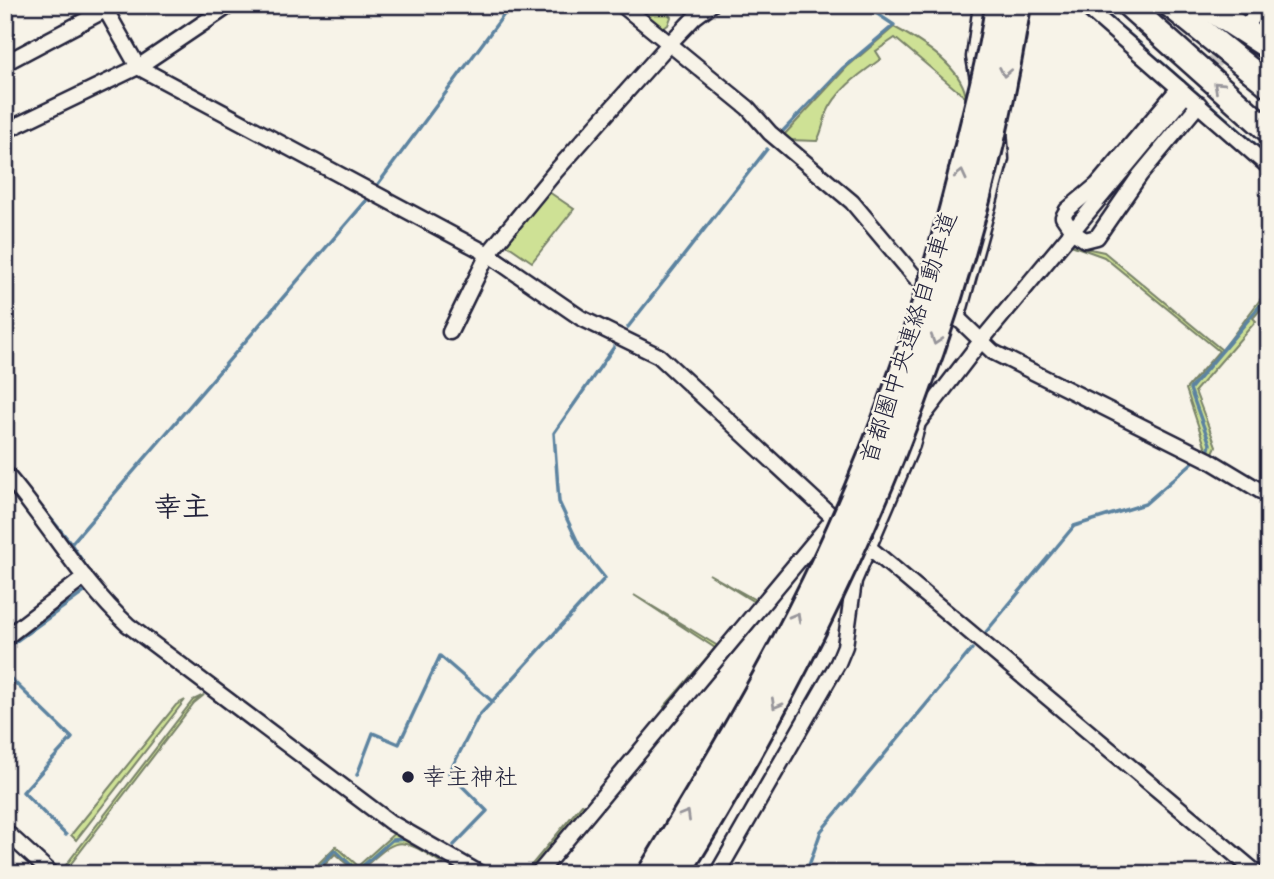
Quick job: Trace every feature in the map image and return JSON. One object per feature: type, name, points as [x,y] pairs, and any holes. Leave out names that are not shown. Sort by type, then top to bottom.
[{"type":"highway","name":"首都圏中央連絡自動車道","points":[[650,874],[733,735],[801,609],[868,465],[897,390],[937,266],[984,80],[998,5]]},
{"type":"highway","name":"首都圏中央連絡自動車道","points":[[677,874],[799,663],[844,572],[902,436],[951,293],[980,187],[1018,5]]},
{"type":"highway","points":[[1128,5],[1269,131]]},
{"type":"highway","points":[[1170,5],[1269,85]]},
{"type":"highway","points":[[1204,5],[1269,47]]},
{"type":"street","points":[[5,131],[138,66],[230,5]]},
{"type":"street","points":[[622,5],[748,108],[770,133],[852,202],[915,276],[981,341],[1013,364],[1209,460],[1269,496]]},
{"type":"street","points":[[450,332],[488,254],[555,172],[669,44],[711,5]]},
{"type":"street","points":[[957,319],[1002,148],[1002,137],[974,69],[981,5]]},
{"type":"street","points":[[1084,5],[1181,93],[1199,104],[1269,167]]},
{"type":"street","points":[[1249,22],[1264,5]]},
{"type":"street","points":[[5,63],[104,7],[138,66],[488,254],[581,318],[659,356],[834,518],[1258,874]]},
{"type":"street","points":[[1181,93],[1097,185],[1067,210],[1063,217],[1073,232],[1088,240],[1097,237],[1140,175],[1199,104]]},
{"type":"street","points":[[717,874],[838,663],[845,646],[851,591],[912,445],[918,423],[981,341],[1073,232]]},
{"type":"street","points":[[5,473],[30,502],[85,577],[128,625],[390,822],[481,874]]},
{"type":"street","points":[[538,874],[834,518]]},
{"type":"street","points":[[5,638],[85,577]]},
{"type":"street","points":[[5,831],[52,874]]},
{"type":"green space","points":[[630,5],[661,5],[671,17],[668,25],[660,31]]},
{"type":"green space","points":[[894,27],[939,56],[957,76],[966,98],[895,38],[876,51],[881,59],[849,83],[836,98],[826,115],[817,141],[788,140],[783,136],[847,67]]},
{"type":"green space","points":[[546,190],[574,209],[532,262],[503,242]]},
{"type":"green space","points":[[1071,245],[1104,252],[1222,350],[1269,288],[1269,300],[1253,318],[1256,321],[1195,391],[1216,446],[1213,453],[1206,449],[1186,389],[1219,351],[1104,257]]},
{"type":"green space","points":[[709,574],[759,602],[668,711],[664,707],[715,648],[634,595],[718,646],[754,602]]},
{"type":"green space","points":[[204,695],[194,703],[63,874],[59,874],[193,700]]},
{"type":"green space","points":[[185,700],[76,840],[71,835],[176,705]]},
{"type":"green space","points":[[582,804],[586,806],[533,874],[524,874]]},
{"type":"green space","points":[[398,830],[448,859],[443,864],[415,847],[398,843],[390,846],[357,873],[335,854],[316,874],[308,874],[336,846],[358,866]]},
{"type":"waterway","points":[[378,184],[511,5]]},
{"type":"waterway","points":[[782,132],[843,68],[894,25],[864,5]]},
{"type":"waterway","points":[[1096,5],[1269,156]]},
{"type":"waterway","points":[[628,327],[767,149]]},
{"type":"waterway","points":[[91,574],[71,544],[366,201]]},
{"type":"waterway","points":[[1209,449],[1210,444],[1190,389],[1269,295]]},
{"type":"waterway","points":[[454,845],[487,811],[449,773],[478,717],[605,578],[580,547],[559,502],[554,433],[614,347]]},
{"type":"waterway","points":[[986,632],[1074,526],[1145,504],[1193,462]]},
{"type":"waterway","points":[[25,487],[71,543]]},
{"type":"waterway","points":[[5,649],[87,590]]},
{"type":"waterway","points":[[806,874],[821,831],[972,649]]},
{"type":"waterway","points":[[357,775],[373,733],[399,744],[440,656],[493,702]]},
{"type":"waterway","points":[[5,673],[72,738],[23,792],[66,835]]},
{"type":"waterway","points":[[313,874],[335,850],[357,871],[392,840],[408,839]]},
{"type":"tunnel","points":[[1183,98],[1246,25]]},
{"type":"place","name":"幸主神社","points":[[408,777]]},
{"type":"district","name":"幸主","points":[[182,507]]}]
